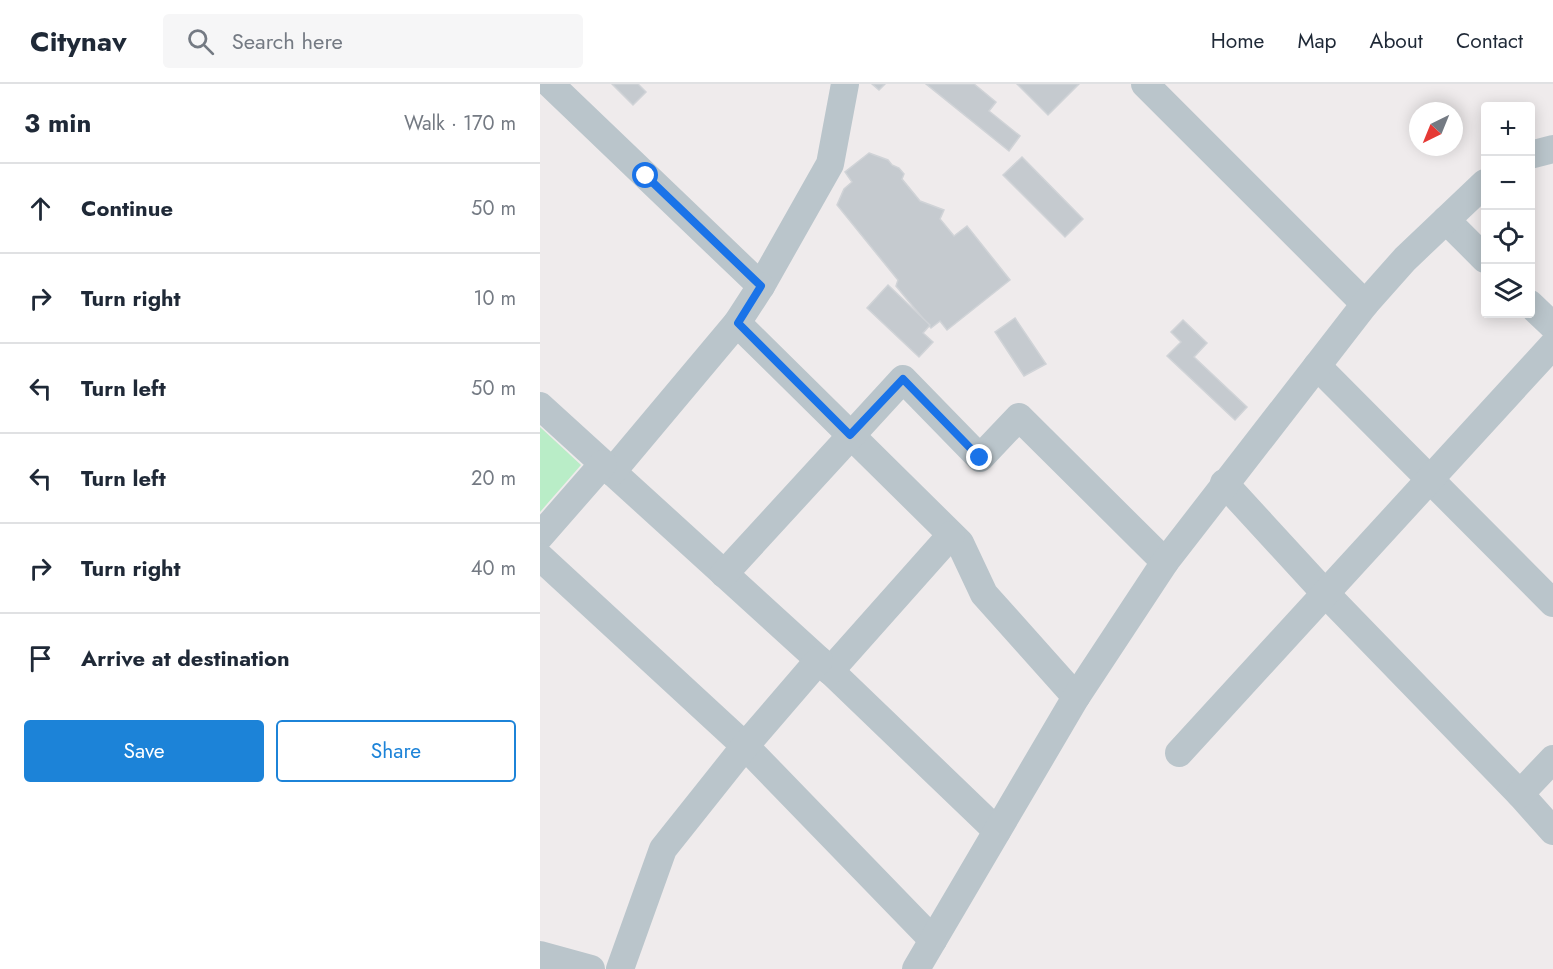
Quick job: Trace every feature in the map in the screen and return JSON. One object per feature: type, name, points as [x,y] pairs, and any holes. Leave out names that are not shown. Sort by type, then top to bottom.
[{"type":"street","points":[[550,84],[761,286]]},
{"type":"street","points":[[540,536],[608,468],[738,323],[831,164],[845,84]]},
{"type":"street","points":[[1145,84],[1365,304]]},
{"type":"street","points":[[1535,154],[1553,149]]},
{"type":"street","points":[[916,969],[1076,697],[1165,562],[1365,304],[1405,259],[1481,187]]},
{"type":"street","points":[[1446,220],[1481,255]]},
{"type":"street","points":[[1535,309],[1553,326]]},
{"type":"street","points":[[738,323],[960,543],[984,594],[1076,697]]},
{"type":"street","points":[[1179,753],[1553,345]]},
{"type":"street","points":[[1317,366],[1553,603]]},
{"type":"street","points":[[724,574],[903,379],[980,458],[1019,417],[1165,562]]},
{"type":"street","points":[[540,406],[824,666],[998,831]]},
{"type":"street","points":[[1224,483],[1325,593],[1553,831]]},
{"type":"street","points":[[620,969],[663,849],[745,746],[951,535]]},
{"type":"street","points":[[540,557],[745,746],[933,940]]},
{"type":"street","points":[[1520,794],[1553,759]]},
{"type":"street","points":[[540,955],[591,969]]},
{"type":"green space","points":[[540,427],[581,465],[540,512]]},
{"type":"building","points":[[612,84],[638,84],[646,92],[633,105]]},
{"type":"building","points":[[872,84],[885,84],[879,90]]},
{"type":"building","points":[[926,84],[974,84],[996,102],[989,111],[1020,136],[1009,151]]},
{"type":"building","points":[[1017,84],[1079,84],[1048,115]]},
{"type":"building","points":[[869,153],[888,160],[899,168],[904,174],[902,179],[920,201],[944,210],[940,219],[954,236],[967,226],[1010,280],[947,330],[940,321],[931,328],[896,286],[898,280],[837,205],[844,189],[852,182],[845,172]]},
{"type":"building","points":[[1022,157],[1083,219],[1065,237],[1003,175]]},
{"type":"building","points":[[888,285],[930,325],[923,333],[933,342],[919,357],[867,308]]},
{"type":"building","points":[[1015,318],[1046,364],[1024,376],[995,332]]},
{"type":"building","points":[[1183,320],[1207,343],[1194,357],[1247,407],[1235,420],[1167,356],[1181,342],[1171,332]]},
{"type":"route","points":[[646,176],[761,286],[738,323],[850,435],[903,379],[980,458]]}]
